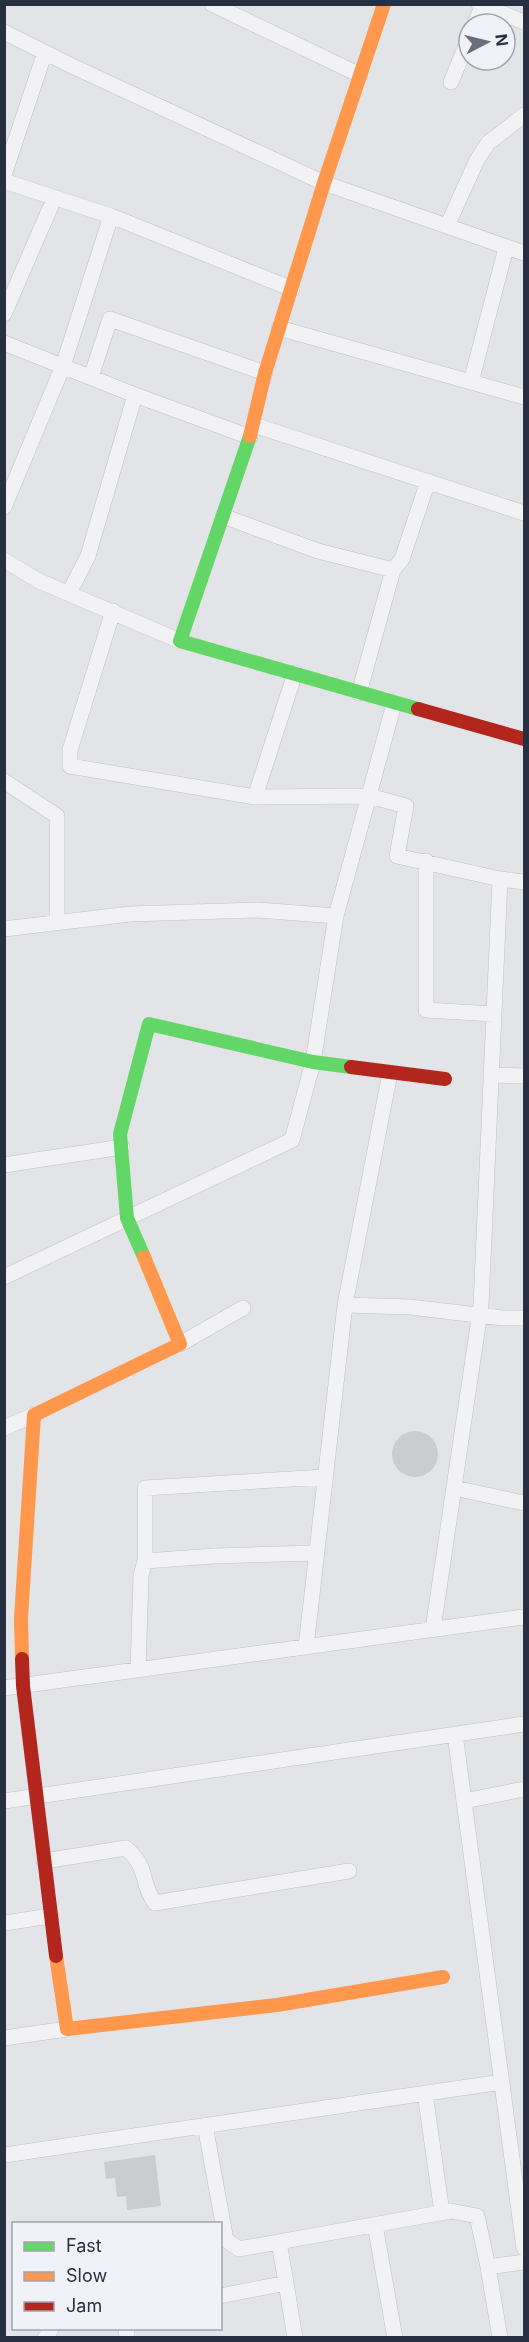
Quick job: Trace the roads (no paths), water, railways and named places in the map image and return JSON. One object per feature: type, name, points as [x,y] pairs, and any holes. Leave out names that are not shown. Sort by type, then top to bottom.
[{"type":"street","points":[[212,4],[360,75]]},
{"type":"street","points":[[180,641],[252,431],[265,373],[324,183],[384,4]]},
{"type":"street","points":[[481,5],[525,22]]},
{"type":"street","points":[[4,32],[324,183],[525,254]]},
{"type":"street","points":[[4,175],[45,52]]},
{"type":"street","points":[[451,82],[457,67]]},
{"type":"street","points":[[447,226],[477,160],[488,143],[525,115]]},
{"type":"street","points":[[4,182],[111,216],[291,289]]},
{"type":"street","points":[[4,314],[54,198]]},
{"type":"street","points":[[4,507],[63,366],[111,216]]},
{"type":"street","points":[[471,382],[506,248]]},
{"type":"street","points":[[91,377],[110,319],[265,373]]},
{"type":"street","points":[[279,328],[525,398]]},
{"type":"street","points":[[4,343],[135,395],[428,481],[525,513]]},
{"type":"street","points":[[69,593],[88,556],[135,395]]},
{"type":"street","points":[[359,693],[393,570],[402,559],[428,481]]},
{"type":"street","points":[[223,516],[318,551],[393,570]]},
{"type":"street","points":[[4,560],[39,581],[180,641],[394,704],[525,739]]},
{"type":"street","points":[[113,611],[70,750],[70,766],[255,797],[369,796],[406,806],[397,856],[500,879],[525,882]]},
{"type":"street","points":[[255,797],[295,673]]},
{"type":"street","points":[[4,1277],[292,1140],[313,1062],[336,916],[394,704]]},
{"type":"street","points":[[4,781],[57,816],[57,922]]},
{"type":"street","points":[[426,861],[426,1010],[494,1014]]},
{"type":"street","points":[[433,1629],[479,1314],[500,879]]},
{"type":"street","points":[[4,929],[130,914],[258,910],[336,916]]},
{"type":"street","points":[[180,1344],[127,1218],[120,1134],[149,1024],[313,1062],[445,1079]]},
{"type":"street","points":[[306,1647],[345,1305],[390,1073]]},
{"type":"street","points":[[492,1075],[525,1076]]},
{"type":"street","points":[[4,1165],[122,1147]]},
{"type":"street","points":[[345,1305],[410,1307],[525,1318]]},
{"type":"street","points":[[4,1428],[180,1344],[243,1308]]},
{"type":"street","points":[[34,1415],[21,1618],[23,1686],[67,2030]]},
{"type":"street","points":[[138,1670],[141,1575],[145,1561],[145,1488],[325,1477]]},
{"type":"street","points":[[454,1488],[525,1503]]},
{"type":"street","points":[[145,1561],[316,1553]]},
{"type":"street","points":[[4,1688],[525,1617]]},
{"type":"street","points":[[4,1619],[21,1618]]},
{"type":"street","points":[[4,1801],[525,1724]]},
{"type":"street","points":[[455,1734],[525,2248]]},
{"type":"street","points":[[464,1801],[525,1789]]},
{"type":"street","points":[[44,1861],[126,1848],[137,1858],[144,1872],[146,1891],[155,1902],[349,1872]]},
{"type":"street","points":[[4,1923],[51,1916]]},
{"type":"street","points":[[4,2038],[277,2005],[443,1977]]},
{"type":"street","points":[[4,2155],[502,2082]]},
{"type":"street","points":[[425,2093],[442,2213]]},
{"type":"street","points":[[205,2125],[226,2240],[239,2249],[451,2211],[477,2216],[500,2337]]},
{"type":"street","points":[[375,2225],[395,2337]]},
{"type":"street","points":[[279,2242],[295,2337]]},
{"type":"street","points":[[488,2267],[525,2262]]},
{"type":"street","points":[[222,2296],[286,2283]]}]
